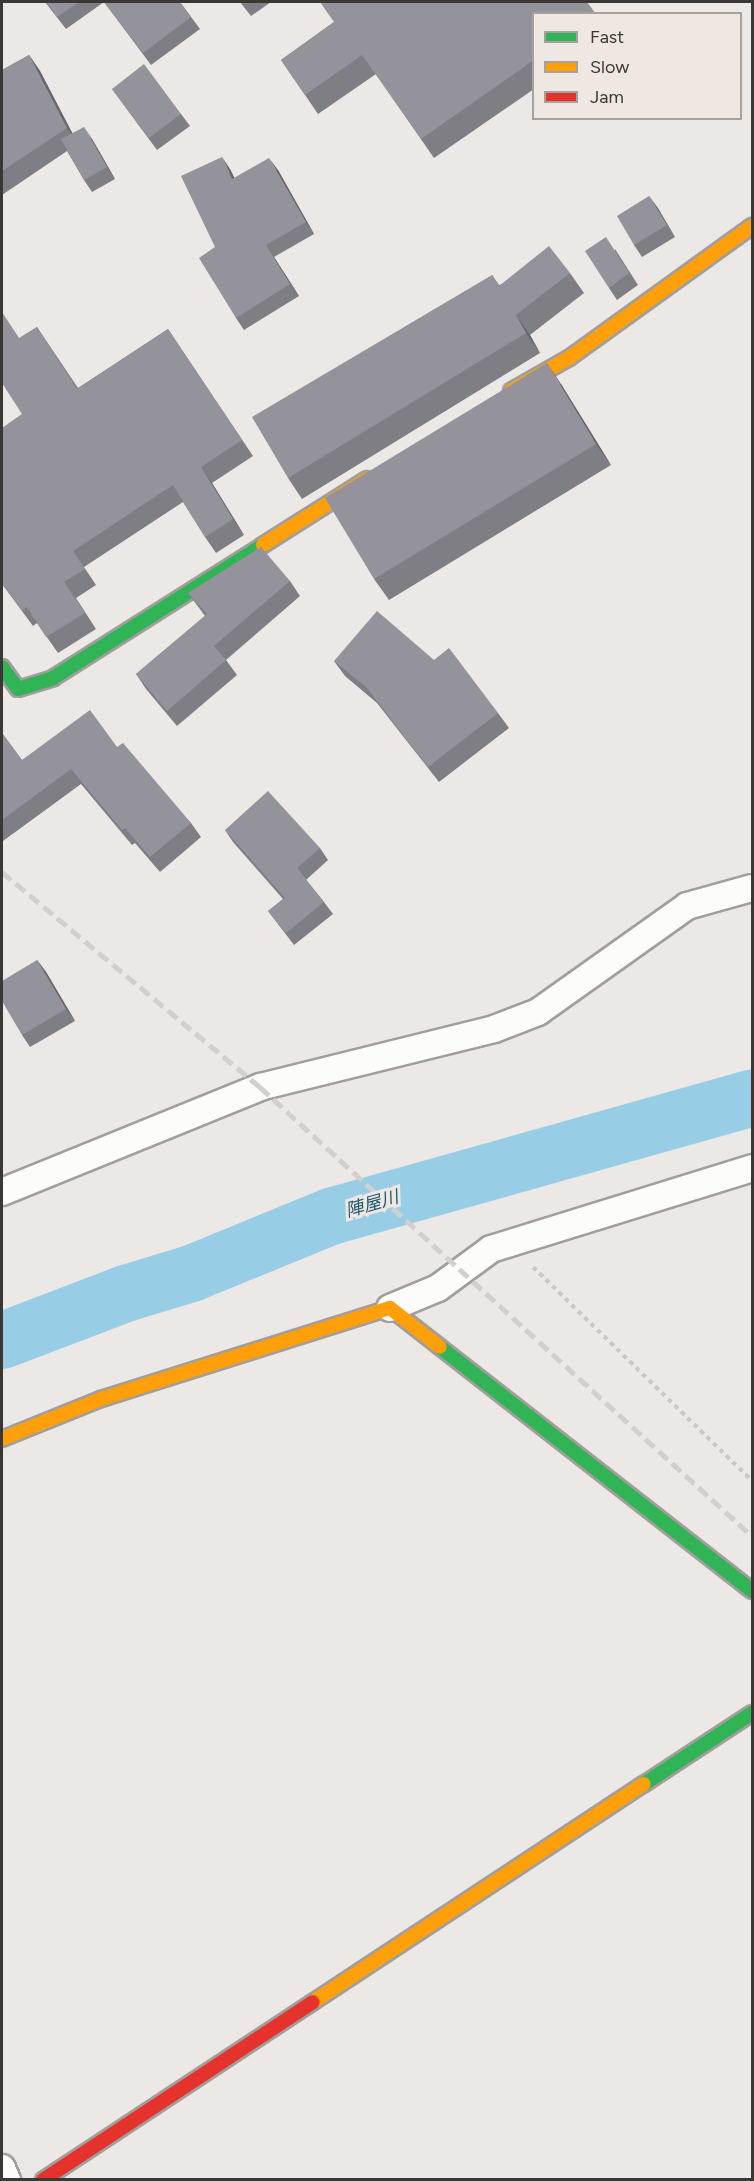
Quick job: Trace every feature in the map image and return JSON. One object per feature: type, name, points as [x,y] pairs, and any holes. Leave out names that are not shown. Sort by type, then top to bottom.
[{"type":"street","points":[[497,399],[569,358],[753,226]]},
{"type":"street","points":[[2,667],[18,689],[53,678],[375,474]]},
{"type":"street","points":[[2,1192],[260,1087],[494,1029],[538,1012],[687,906],[753,888]]},
{"type":"street","points":[[2,1439],[101,1399],[390,1308],[438,1288],[491,1249],[753,1168]]},
{"type":"street","points":[[390,1308],[753,1591]]},
{"type":"street","points":[[43,2180],[753,1713]]},
{"type":"street","points":[[2,2168],[7,2180]]},
{"type":"path","points":[[509,1243],[753,1481]]},
{"type":"building","points":[[46,2],[79,2],[57,17]]},
{"type":"building","points":[[104,2],[180,2],[191,17],[143,53]]},
{"type":"building","points":[[320,2],[587,2],[594,12],[532,12],[532,61],[421,139],[362,55],[305,95],[281,60],[334,22]]},
{"type":"building","points":[[29,55],[67,128],[2,171],[2,70]]},
{"type":"building","points":[[144,64],[181,114],[149,138],[112,89]]},
{"type":"building","points":[[84,127],[107,167],[84,180],[61,139]]},
{"type":"building","points":[[222,157],[232,179],[269,158],[306,222],[266,245],[290,284],[236,318],[199,258],[215,247],[181,176]]},
{"type":"building","points":[[649,196],[667,225],[634,245],[617,216]]},
{"type":"building","points":[[606,237],[629,273],[609,288],[585,251]]},
{"type":"building","points":[[549,246],[570,273],[516,315],[526,333],[288,478],[252,417],[492,275],[499,286]]},
{"type":"building","points":[[2,312],[19,338],[37,327],[77,389],[168,329],[242,440],[201,467],[233,519],[205,537],[173,485],[73,551],[85,569],[64,582],[85,613],[46,637],[27,607],[22,610],[2,583],[2,428],[22,414],[2,383]]},
{"type":"building","points":[[547,363],[596,444],[374,579],[325,498]]},
{"type":"building","points":[[261,547],[290,581],[214,646],[226,660],[167,711],[136,674],[207,614],[188,593]]},
{"type":"building","points":[[377,611],[434,660],[449,648],[498,713],[428,767],[367,688],[334,661]]},
{"type":"building","points":[[90,710],[117,747],[123,743],[191,823],[150,857],[125,828],[122,830],[71,769],[2,820],[2,733],[22,760]]},
{"type":"building","points":[[268,791],[320,848],[297,868],[324,902],[286,933],[268,911],[285,898],[225,830]]},
{"type":"building","points":[[37,960],[66,1009],[22,1035],[2,1001],[2,981]]},
{"type":"waterway","name":"陣屋川","points":[[2,1340],[125,1293],[191,1273],[330,1216],[752,1097]]},
{"type":"railway","points":[[2,872],[260,1087],[752,1536]]},
{"type":"traffic: fast","points":[[2,667],[18,689],[53,678],[263,545]]},
{"type":"traffic: fast","points":[[440,1347],[752,1591]]},
{"type":"traffic: fast","points":[[644,1784],[752,1713]]},
{"type":"traffic: slow","points":[[511,391],[569,358],[752,226]]},
{"type":"traffic: slow","points":[[263,545],[367,479]]},
{"type":"traffic: slow","points":[[2,1439],[101,1399],[390,1308],[440,1347]]},
{"type":"traffic: slow","points":[[313,2002],[644,1784]]},
{"type":"traffic: jam","points":[[43,2180],[313,2002]]}]
